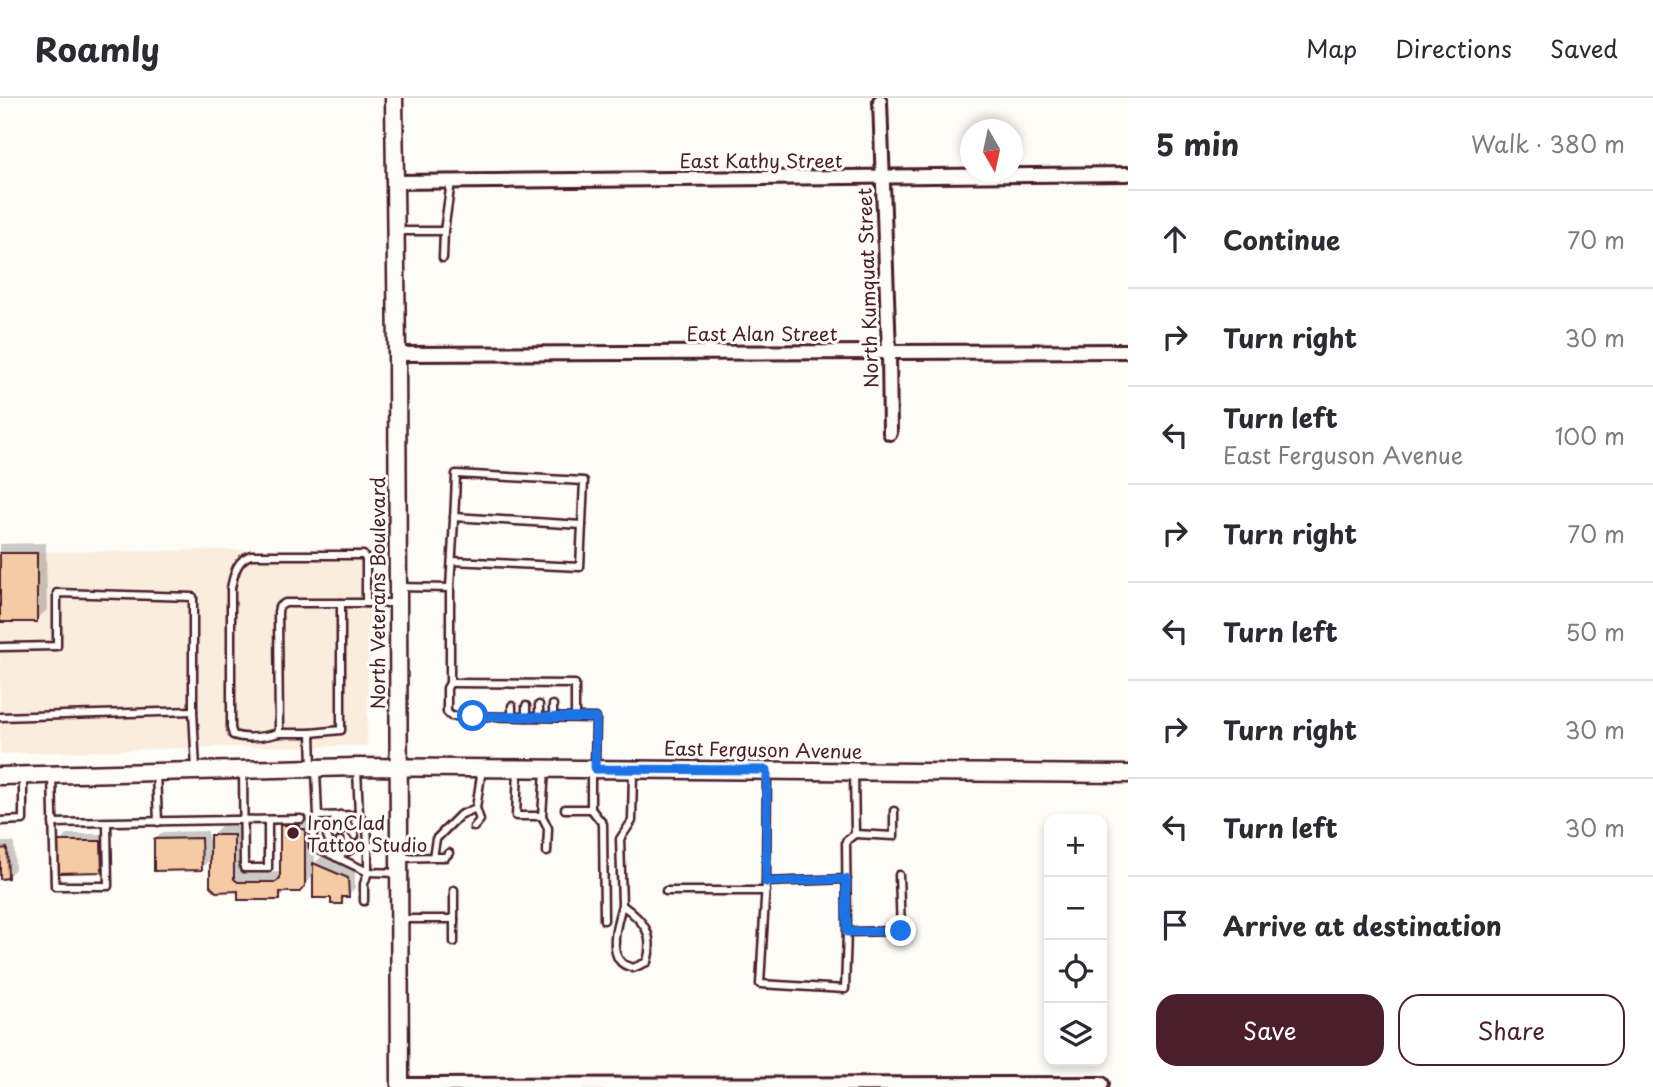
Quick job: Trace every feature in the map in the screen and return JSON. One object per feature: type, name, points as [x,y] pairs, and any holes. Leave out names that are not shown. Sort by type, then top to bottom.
[{"type":"main road","name":"North Veterans Boulevard","points":[[394,98],[400,1086]]},
{"type":"main road","name":"East Ferguson Avenue","points":[[0,776],[357,768],[1128,774]]},
{"type":"street","name":"North Kumquat Street","points":[[880,101],[890,433]]},
{"type":"street","name":"East Kathy Street","points":[[395,182],[1128,174]]},
{"type":"street","name":"East Alan Street","points":[[397,354],[1128,351]]},
{"type":"street","points":[[400,1086],[1102,1084]]},
{"type":"lane","points":[[443,258],[451,182]]},
{"type":"lane","points":[[395,231],[444,231]]},
{"type":"lane","points":[[452,561],[580,568],[584,481],[456,474],[450,588],[450,683],[447,688],[447,712],[451,716],[596,718],[591,809],[603,824],[604,920]]},
{"type":"lane","points":[[454,517],[582,525]]},
{"type":"lane","points":[[341,603],[341,730],[279,733],[264,737],[233,735],[231,588],[234,573],[245,557],[363,555],[366,559],[366,603]]},
{"type":"lane","points":[[279,733],[279,607],[285,603],[366,603],[398,595],[450,588]]},
{"type":"lane","points":[[0,647],[57,646],[57,593],[193,597],[193,711],[197,771]]},
{"type":"lane","points":[[450,683],[575,684],[575,717]]},
{"type":"lane","points":[[472,683],[472,693]]},
{"type":"lane","points":[[485,683],[486,693]]},
{"type":"lane","points":[[499,683],[499,693]]},
{"type":"lane","points":[[512,683],[512,693]]},
{"type":"lane","points":[[526,683],[526,693]]},
{"type":"lane","points":[[539,683],[539,693]]},
{"type":"lane","points":[[553,683],[553,693]]},
{"type":"lane","points":[[539,705],[539,717]]},
{"type":"lane","points":[[553,705],[553,717]]},
{"type":"lane","points":[[472,706],[473,716]]},
{"type":"lane","points":[[486,706],[486,716]]},
{"type":"lane","points":[[499,706],[500,716]]},
{"type":"lane","points":[[512,706],[512,716]]},
{"type":"lane","points":[[526,706],[526,717]]},
{"type":"lane","points":[[0,717],[193,711]]},
{"type":"lane","points":[[311,733],[318,816],[313,822],[313,846],[368,872],[399,859],[445,857],[449,853]]},
{"type":"lane","points":[[357,768],[359,815],[367,824],[368,872],[364,884],[365,901]]},
{"type":"lane","points":[[474,827],[480,820],[476,808],[483,768]]},
{"type":"lane","points":[[518,768],[516,816],[542,816]]},
{"type":"lane","points":[[545,768],[542,816],[548,828],[547,852]]},
{"type":"lane","points":[[622,905],[637,916],[647,930],[651,947],[647,962],[633,968],[621,962],[616,952],[615,931],[622,905],[620,839],[632,821],[633,769]]},
{"type":"lane","points":[[243,770],[244,868],[268,868],[268,820]]},
{"type":"lane","points":[[767,770],[766,891],[760,984],[845,989],[846,841],[855,834],[894,836],[894,811]]},
{"type":"lane","points":[[854,771],[855,834]]},
{"type":"lane","points":[[156,772],[158,822]]},
{"type":"lane","points":[[52,774],[55,886],[108,886],[107,823]]},
{"type":"lane","points":[[0,821],[23,820],[23,775]]},
{"type":"lane","points":[[433,857],[436,839],[460,815],[476,808]]},
{"type":"lane","points":[[565,809],[591,809]]},
{"type":"lane","points":[[329,826],[340,815]]},
{"type":"lane","points":[[340,815],[341,831]]},
{"type":"lane","points":[[340,815],[355,836]]},
{"type":"lane","points":[[318,816],[359,815]]},
{"type":"lane","points":[[53,823],[301,819]]},
{"type":"lane","points":[[327,836],[336,857]]},
{"type":"lane","points":[[336,857],[340,841]]},
{"type":"lane","points":[[368,845],[399,859]]},
{"type":"lane","points":[[336,857],[354,848]]},
{"type":"lane","points":[[847,932],[901,931],[899,875]]},
{"type":"lane","points":[[766,882],[846,879]]},
{"type":"lane","points":[[454,890],[454,942]]},
{"type":"lane","points":[[666,891],[766,891]]},
{"type":"lane","points":[[399,919],[454,919]]},
{"type":"shaded area","points":[[370,549],[367,746],[221,747],[0,754],[0,552]]},
{"type":"building","points":[[0,553],[37,553],[37,622],[0,622]]},
{"type":"building","points":[[280,825],[299,825],[299,829],[305,829],[305,886],[300,892],[280,892],[280,900],[238,900],[238,891],[216,892],[210,886],[210,835],[234,835],[234,879],[238,882],[276,882],[280,878]]},
{"type":"building","points":[[201,838],[202,870],[154,871],[154,839]]},
{"type":"building","points":[[58,841],[101,841],[102,872],[58,873]]},
{"type":"building","points":[[7,848],[8,878],[0,879],[0,849]]},
{"type":"building","points":[[313,863],[348,878],[349,897],[342,897],[342,904],[331,904],[331,898],[313,898]]},
{"type":"place","name":"IronClad Tattoo Studio","points":[[293,833]]},
{"type":"route","points":[[473,716],[596,718],[595,769],[767,770],[766,882],[846,879],[847,932],[901,931]]}]
